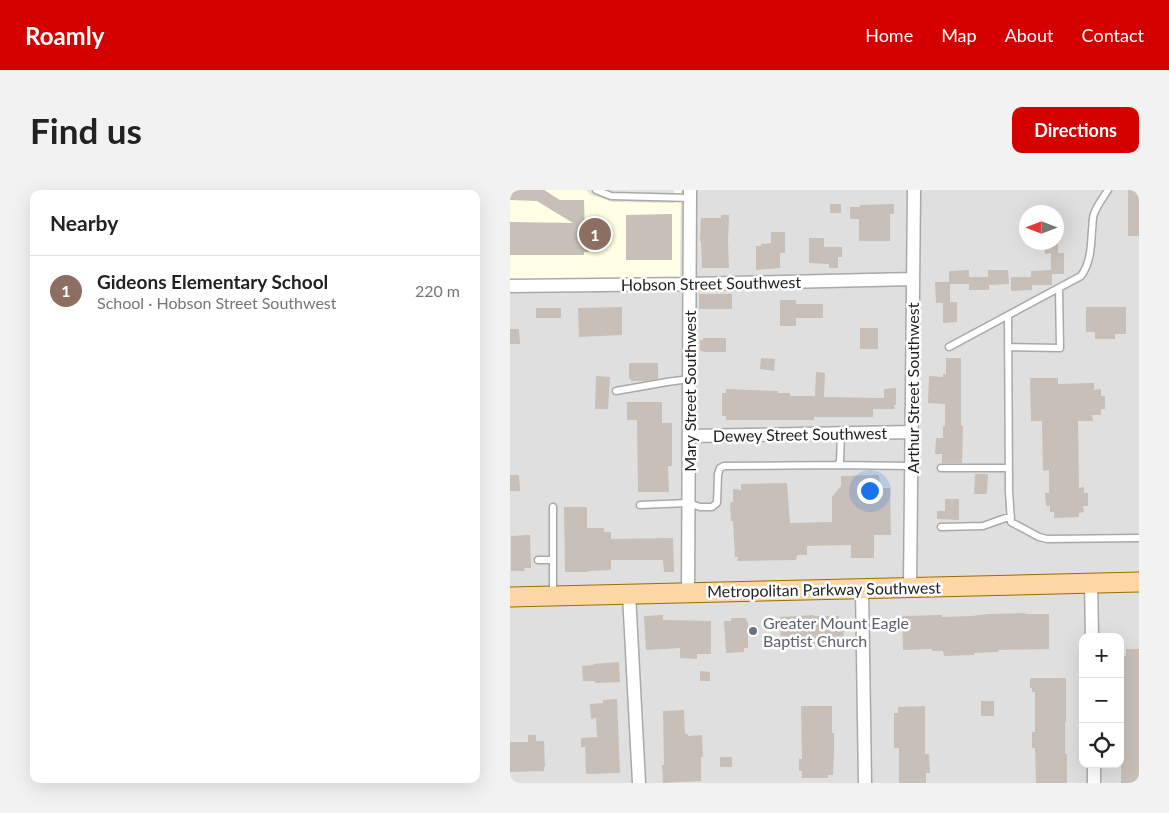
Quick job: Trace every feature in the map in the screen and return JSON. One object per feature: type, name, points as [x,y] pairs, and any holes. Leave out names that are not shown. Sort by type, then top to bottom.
[{"type":"main road","name":"Metropolitan Parkway Southwest","points":[[510,597],[1139,582]]},
{"type":"street","name":"Arthur Street Southwest","points":[[910,587],[914,190]]},
{"type":"street","name":"Mary Street Southwest","points":[[688,592],[690,194]]},
{"type":"street","name":"Hobson Street Southwest","points":[[510,286],[690,284],[913,278]]},
{"type":"street","name":"Dewey Street Southwest","points":[[689,436],[912,432]]},
{"type":"street","points":[[1091,583],[1092,633]]},
{"type":"street","points":[[862,588],[865,783]]},
{"type":"street","points":[[629,594],[639,783]]},
{"type":"street","points":[[1094,768],[1094,783]]},
{"type":"lane","points":[[596,190],[611,196],[690,194]]},
{"type":"lane","points":[[949,347],[1082,276],[1089,261],[1093,215],[1108,190]]},
{"type":"lane","points":[[1008,347],[1060,348],[1059,288]]},
{"type":"lane","points":[[1008,316],[1009,492],[1011,522],[1039,538],[1139,538]]},
{"type":"lane","points":[[616,391],[689,379]]},
{"type":"lane","points":[[837,465],[840,462],[841,433]]},
{"type":"lane","points":[[640,504],[688,504],[712,507],[718,503],[718,474],[720,468],[724,466],[911,466]]},
{"type":"lane","points":[[941,468],[1009,468]]},
{"type":"lane","points":[[553,507],[553,596]]},
{"type":"lane","points":[[941,527],[983,526],[1011,516]]},
{"type":"lane","points":[[538,560],[553,560]]},
{"type":"shaded area","points":[[510,190],[1139,190],[1139,783],[510,783]]},
{"type":"shaded area","points":[[510,190],[681,190],[680,280],[510,279]]},
{"type":"shaded area","points":[[586,190],[674,190],[674,203],[613,202],[591,195]]},
{"type":"building","points":[[510,190],[544,190],[560,200],[584,200],[585,236],[589,235],[589,252],[584,252],[584,255],[510,255],[510,222],[573,223],[537,201],[510,200]]},
{"type":"building","points":[[1128,190],[1139,190],[1139,236],[1128,236]]},
{"type":"building","points":[[830,204],[841,204],[841,213],[830,213]]},
{"type":"building","points":[[894,204],[894,214],[890,214],[890,241],[859,241],[859,219],[850,219],[850,207]]},
{"type":"building","points":[[672,214],[672,260],[626,260],[626,215]]},
{"type":"building","points":[[721,215],[729,215],[729,268],[702,268],[701,218],[721,218]]},
{"type":"building","points":[[771,232],[785,232],[785,253],[780,253],[780,268],[756,270],[756,246],[771,243]]},
{"type":"building","points":[[809,238],[824,238],[824,247],[842,247],[842,257],[838,257],[838,268],[829,268],[829,264],[809,263]]},
{"type":"building","points":[[1045,250],[1058,250],[1058,253],[1064,253],[1064,274],[1052,274],[1052,285],[1032,285],[1032,290],[1011,291],[1011,277],[1031,277],[1031,271],[1051,270],[1051,253],[1045,254]]},
{"type":"building","points":[[969,270],[969,277],[988,277],[988,270],[1008,270],[1009,284],[989,285],[989,290],[969,290],[969,284],[950,284],[950,302],[957,302],[957,322],[943,323],[943,303],[936,303],[935,282],[949,282],[949,271]]},
{"type":"building","points":[[699,294],[732,294],[732,309],[699,309]]},
{"type":"building","points":[[780,300],[796,300],[796,304],[823,304],[823,318],[796,318],[796,326],[780,326]]},
{"type":"building","points":[[622,307],[622,335],[579,337],[578,308]]},
{"type":"building","points":[[1086,307],[1126,307],[1126,334],[1115,334],[1115,339],[1095,339],[1095,332],[1086,332]]},
{"type":"building","points":[[536,308],[561,308],[561,318],[536,318]]},
{"type":"building","points":[[860,328],[878,328],[878,349],[860,349]]},
{"type":"building","points":[[510,329],[519,329],[520,344],[510,344]]},
{"type":"building","points":[[703,338],[726,338],[726,352],[700,351],[700,340],[703,340]]},
{"type":"building","points":[[761,358],[775,359],[774,371],[760,369]]},
{"type":"building","points":[[946,358],[961,358],[962,463],[942,463],[942,454],[935,454],[936,438],[943,438],[945,404],[928,403],[929,376],[943,377],[943,374],[946,374]]},
{"type":"building","points":[[629,363],[658,363],[658,379],[631,381],[629,379]]},
{"type":"building","points":[[816,372],[825,373],[824,397],[884,398],[884,389],[896,388],[895,409],[873,409],[873,417],[814,417],[814,420],[726,420],[726,416],[722,416],[722,393],[726,393],[726,389],[778,391],[778,393],[790,393],[790,396],[815,396]]},
{"type":"building","points":[[596,376],[610,377],[608,409],[595,409]]},
{"type":"building","points":[[1030,378],[1058,378],[1058,384],[1094,383],[1094,390],[1101,389],[1101,396],[1105,396],[1105,409],[1101,409],[1101,415],[1092,415],[1093,421],[1078,421],[1079,488],[1084,487],[1084,493],[1088,493],[1088,506],[1083,506],[1084,512],[1079,513],[1079,517],[1054,518],[1054,512],[1050,512],[1050,506],[1046,506],[1045,493],[1049,493],[1049,470],[1043,471],[1042,421],[1031,421]]},
{"type":"building","points":[[627,402],[662,402],[662,423],[672,423],[672,466],[668,466],[669,492],[638,492],[637,420],[627,420]]},
{"type":"building","points":[[975,474],[988,474],[987,494],[974,494]]},
{"type":"building","points":[[510,475],[519,475],[520,491],[510,491]]},
{"type":"building","points":[[879,475],[880,488],[890,488],[891,535],[874,535],[874,558],[851,558],[851,545],[807,546],[807,555],[797,555],[796,560],[737,561],[738,557],[735,557],[730,503],[733,502],[733,489],[741,490],[741,484],[787,483],[790,523],[832,522],[832,497],[841,486],[841,476]]},
{"type":"building","points":[[945,499],[959,499],[959,520],[937,519],[937,511],[945,511]]},
{"type":"building","points":[[564,507],[587,507],[587,528],[604,528],[604,532],[611,532],[611,539],[673,538],[674,572],[664,572],[663,560],[611,560],[611,570],[565,572]]},
{"type":"building","points":[[530,535],[531,568],[524,568],[525,571],[511,571],[511,536]]},
{"type":"building","points":[[1025,613],[1049,614],[1049,649],[998,650],[998,652],[974,653],[974,655],[944,656],[943,651],[932,651],[932,649],[903,650],[902,616],[942,615],[942,617]]},
{"type":"building","points":[[663,615],[663,620],[711,621],[711,654],[697,654],[697,659],[680,658],[680,648],[646,650],[644,616]]},
{"type":"building","points":[[839,616],[839,620],[843,620],[844,642],[819,643],[819,645],[799,646],[799,648],[781,648],[780,617]]},
{"type":"building","points":[[731,618],[746,618],[748,622],[748,648],[744,648],[744,652],[726,653],[724,621],[731,621]]},
{"type":"building","points":[[1126,649],[1139,649],[1139,783],[1121,783],[1121,768],[1124,768],[1124,656],[1126,656]]},
{"type":"building","points":[[619,662],[620,682],[595,683],[595,681],[583,681],[582,666]]},
{"type":"building","points":[[700,671],[710,672],[710,681],[700,681]]},
{"type":"building","points":[[1030,678],[1066,678],[1065,754],[1067,754],[1067,783],[1036,783],[1035,748],[1032,748],[1032,732],[1035,732],[1035,692],[1032,692],[1032,688],[1030,688]]},
{"type":"building","points":[[617,699],[620,773],[586,774],[585,747],[581,747],[581,738],[597,737],[596,718],[591,719],[590,704],[603,703],[603,700]]},
{"type":"building","points":[[981,701],[994,701],[994,716],[981,716]]},
{"type":"building","points":[[801,706],[832,706],[832,733],[834,733],[833,775],[828,775],[828,778],[802,778],[802,771],[799,771],[799,759],[802,759]]},
{"type":"building","points":[[925,706],[925,754],[929,754],[930,773],[926,773],[926,783],[899,783],[899,748],[894,748],[894,713],[898,713],[898,707]]},
{"type":"building","points":[[684,710],[685,734],[688,734],[688,736],[702,735],[701,781],[663,783],[663,711]]},
{"type":"building","points":[[528,735],[536,735],[536,741],[544,741],[544,771],[510,772],[510,742],[528,742]]},
{"type":"building","points":[[720,757],[732,757],[732,767],[720,767]]},
{"type":"place","name":"Gideons Elementary School","points":[[595,234]]},
{"type":"place","name":"Greater Mount Eagle Baptist Church","points":[[753,631]]}]
